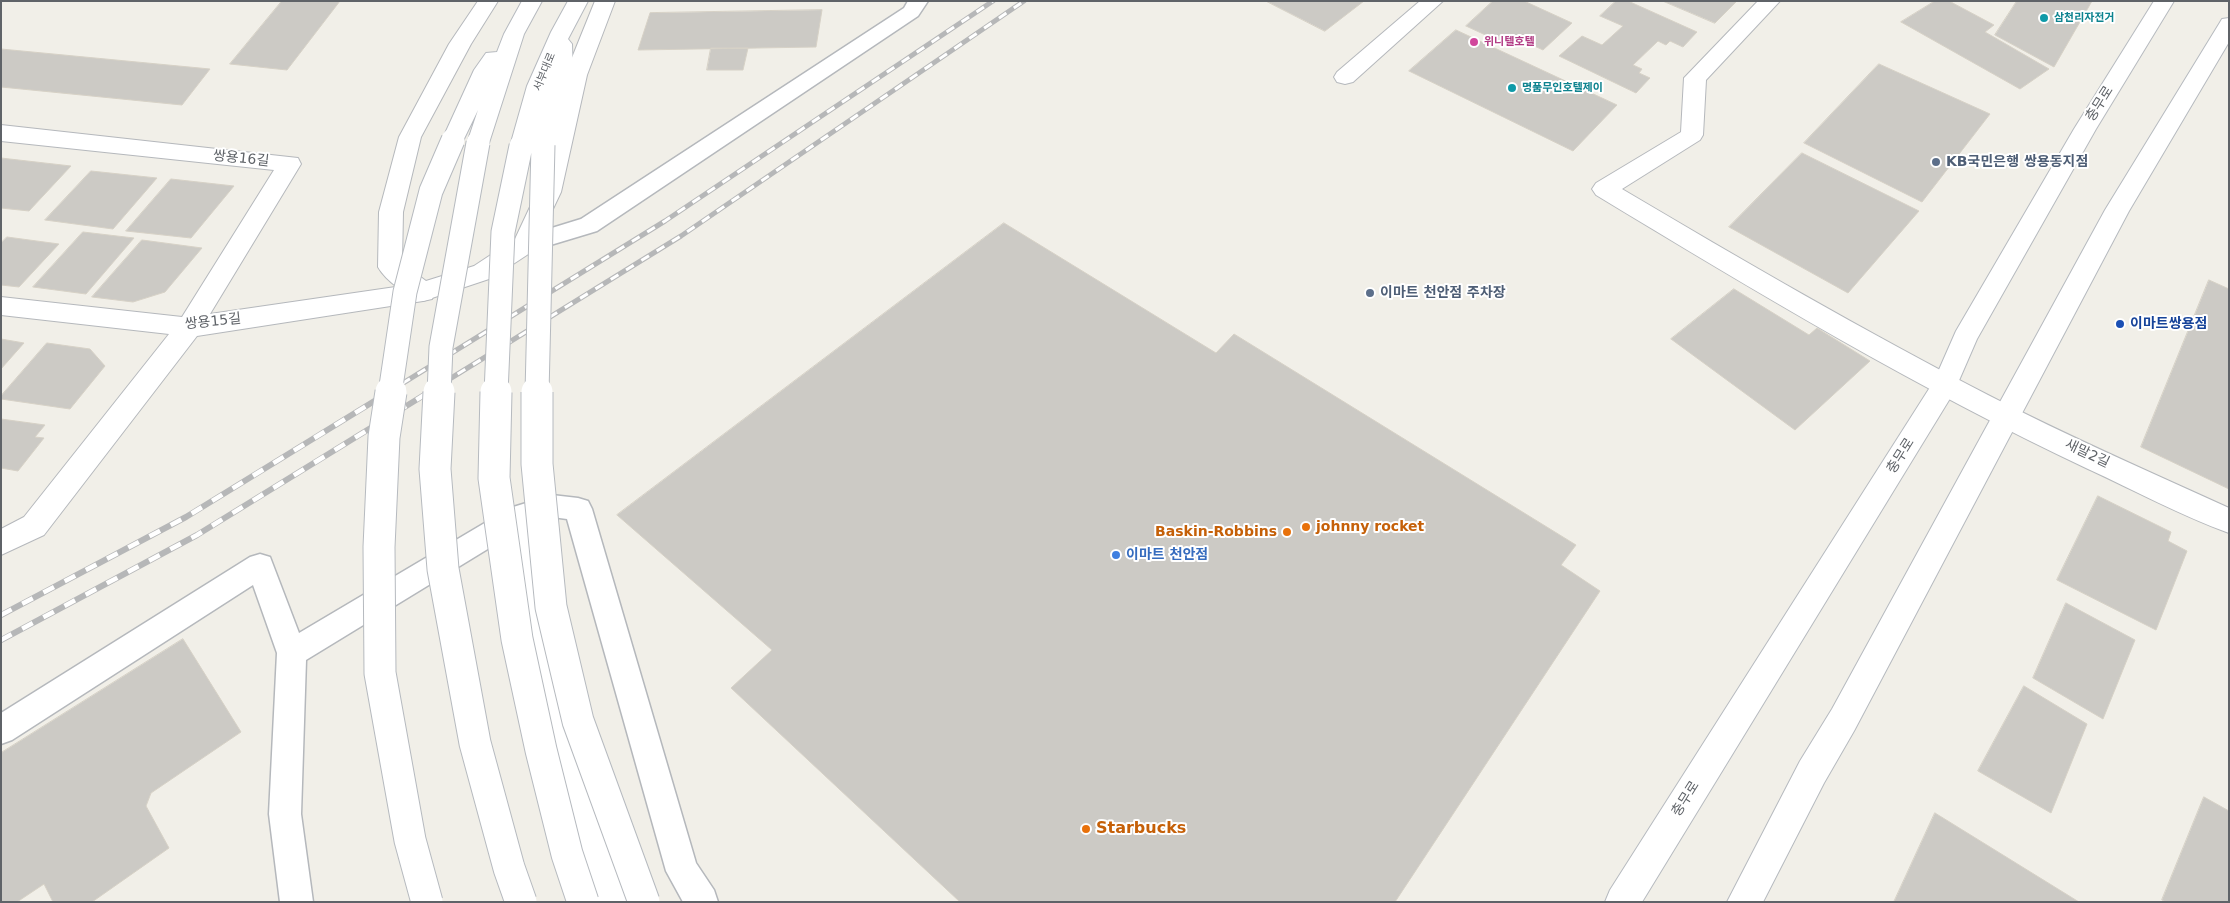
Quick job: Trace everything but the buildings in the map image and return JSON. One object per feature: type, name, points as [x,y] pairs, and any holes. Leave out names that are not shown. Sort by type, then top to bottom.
[{"type":"main road","points":[[423,292],[390,267],[392,212],[410,137],[460,44],[488,1]]},
{"type":"main road","points":[[427,902],[410,840],[380,674],[379,547],[384,437],[405,292],[431,191],[466,142],[514,34],[532,1]]},
{"type":"main road","points":[[578,1],[561,32],[562,78],[532,145],[503,232],[498,319],[494,478],[502,552],[516,639],[540,750],[567,854],[583,902]]},
{"type":"main road","points":[[524,245],[549,192],[576,75],[605,1]]},
{"type":"main road","points":[[1345,77],[1433,1]]},
{"type":"main road","name":"새말2길","points":[[1770,1],[1695,78],[1692,135],[1604,189],[1733,266],[1945,385],[2006,417],[2229,521]]},
{"type":"main road","name":"충무로","points":[[1622,902],[1945,385],[1970,330],[2084,130],[2164,1]]},
{"type":"main road","points":[[1748,899],[1812,772],[1848,711],[2117,210],[2229,24]]},
{"type":"main road","name":"쌍용16길","points":[[1,133],[290,164],[189,327]]},
{"type":"main road","points":[[466,142],[441,347],[436,469],[442,569],[476,743],[509,868],[521,902]]},
{"type":"main road","points":[[532,145],[538,305],[537,464],[551,608],[578,721],[644,902]]},
{"type":"main road","name":"쌍용15길","points":[[1,306],[189,327],[423,292],[483,272],[524,245]]},
{"type":"main road","points":[[1,543],[34,526],[189,327]]},
{"type":"main road","points":[[1,521],[34,526]]},
{"type":"lane","points":[[524,245],[590,225],[911,12],[918,1]]},
{"type":"lane","points":[[292,653],[520,516],[552,506],[578,509],[682,871],[702,902]]},
{"type":"lane","points":[[520,516],[549,701],[602,867],[616,902]]},
{"type":"lane","points":[[1,730],[260,566],[292,653],[285,814],[297,902]]},
{"type":"lane","points":[[594,902],[602,867]]},
{"type":"railway","points":[[387,393],[665,221],[993,1]]},
{"type":"railway","points":[[427,393],[681,236],[1024,1]]},
{"type":"railway","points":[[1,615],[186,517],[389,392]]},
{"type":"railway","points":[[1,640],[197,535],[429,392]]},
{"type":"place","name":"삼천리자전거","points":[[2044,18]]},
{"type":"place","name":"위니텔호텔","points":[[1474,42]]},
{"type":"place","name":"명품무인호텔제이","points":[[1512,88]]},
{"type":"place","name":"KB국민은행 쌍용동지점","points":[[1936,162]]},
{"type":"place","name":"이마트 천안점 주차장","points":[[1370,293]]},
{"type":"place","name":"이마트쌍용점","points":[[2120,324]]},
{"type":"place","name":"johnny rocket","points":[[1306,527]]},
{"type":"place","name":"Baskin-Robbins","points":[[1287,532]]},
{"type":"place","name":"이마트 천안점","points":[[1116,555]]},
{"type":"place","name":"Starbucks","points":[[1086,829]]}]
